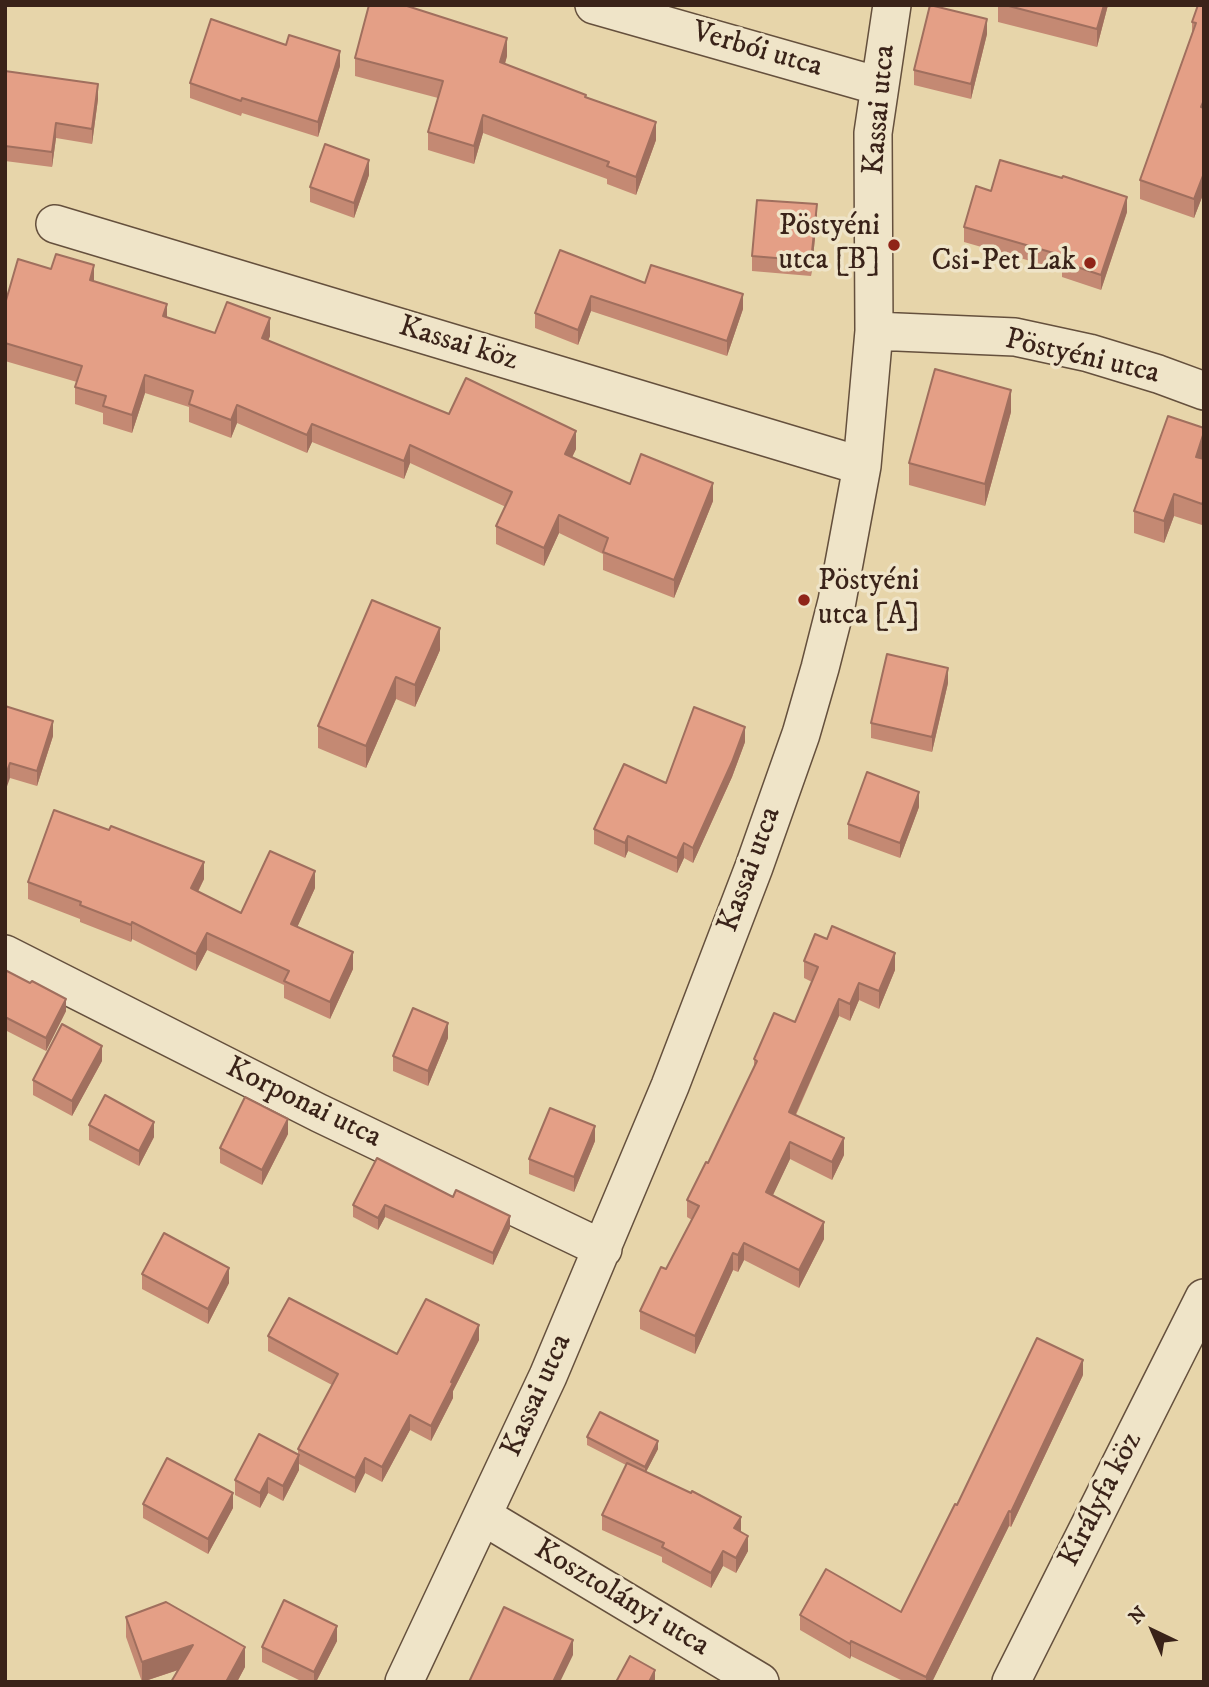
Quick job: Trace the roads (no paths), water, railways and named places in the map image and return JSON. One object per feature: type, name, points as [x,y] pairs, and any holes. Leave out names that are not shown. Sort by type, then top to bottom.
[{"type":"street","name":"Verbói utca","points":[[594,5],[879,86]]},
{"type":"street","name":"Kassai utca","points":[[404,1682],[483,1517],[603,1249],[670,1086],[754,867],[801,734],[837,601],[862,466],[874,331],[873,133],[892,5]]},
{"type":"street","name":"Kassai köz","points":[[55,224],[862,466]]},
{"type":"street","name":"Pöstyéni utca","points":[[874,331],[1015,338],[1089,353],[1158,373],[1204,391]]},
{"type":"street","name":"Korponai utca","points":[[5,954],[319,1113],[603,1249]]},
{"type":"street","name":"Királyfa köz","points":[[1011,1682],[1200,1313]]},
{"type":"street","name":"Kosztolányi utca","points":[[483,1517],[760,1682]]},
{"type":"place","name":"Pöstyéni utca [B]","points":[[894,245]]},
{"type":"place","name":"Csi-Pet Lak","points":[[1090,263]]},
{"type":"place","name":"Pöstyéni utca [A]","points":[[804,600]]}]
